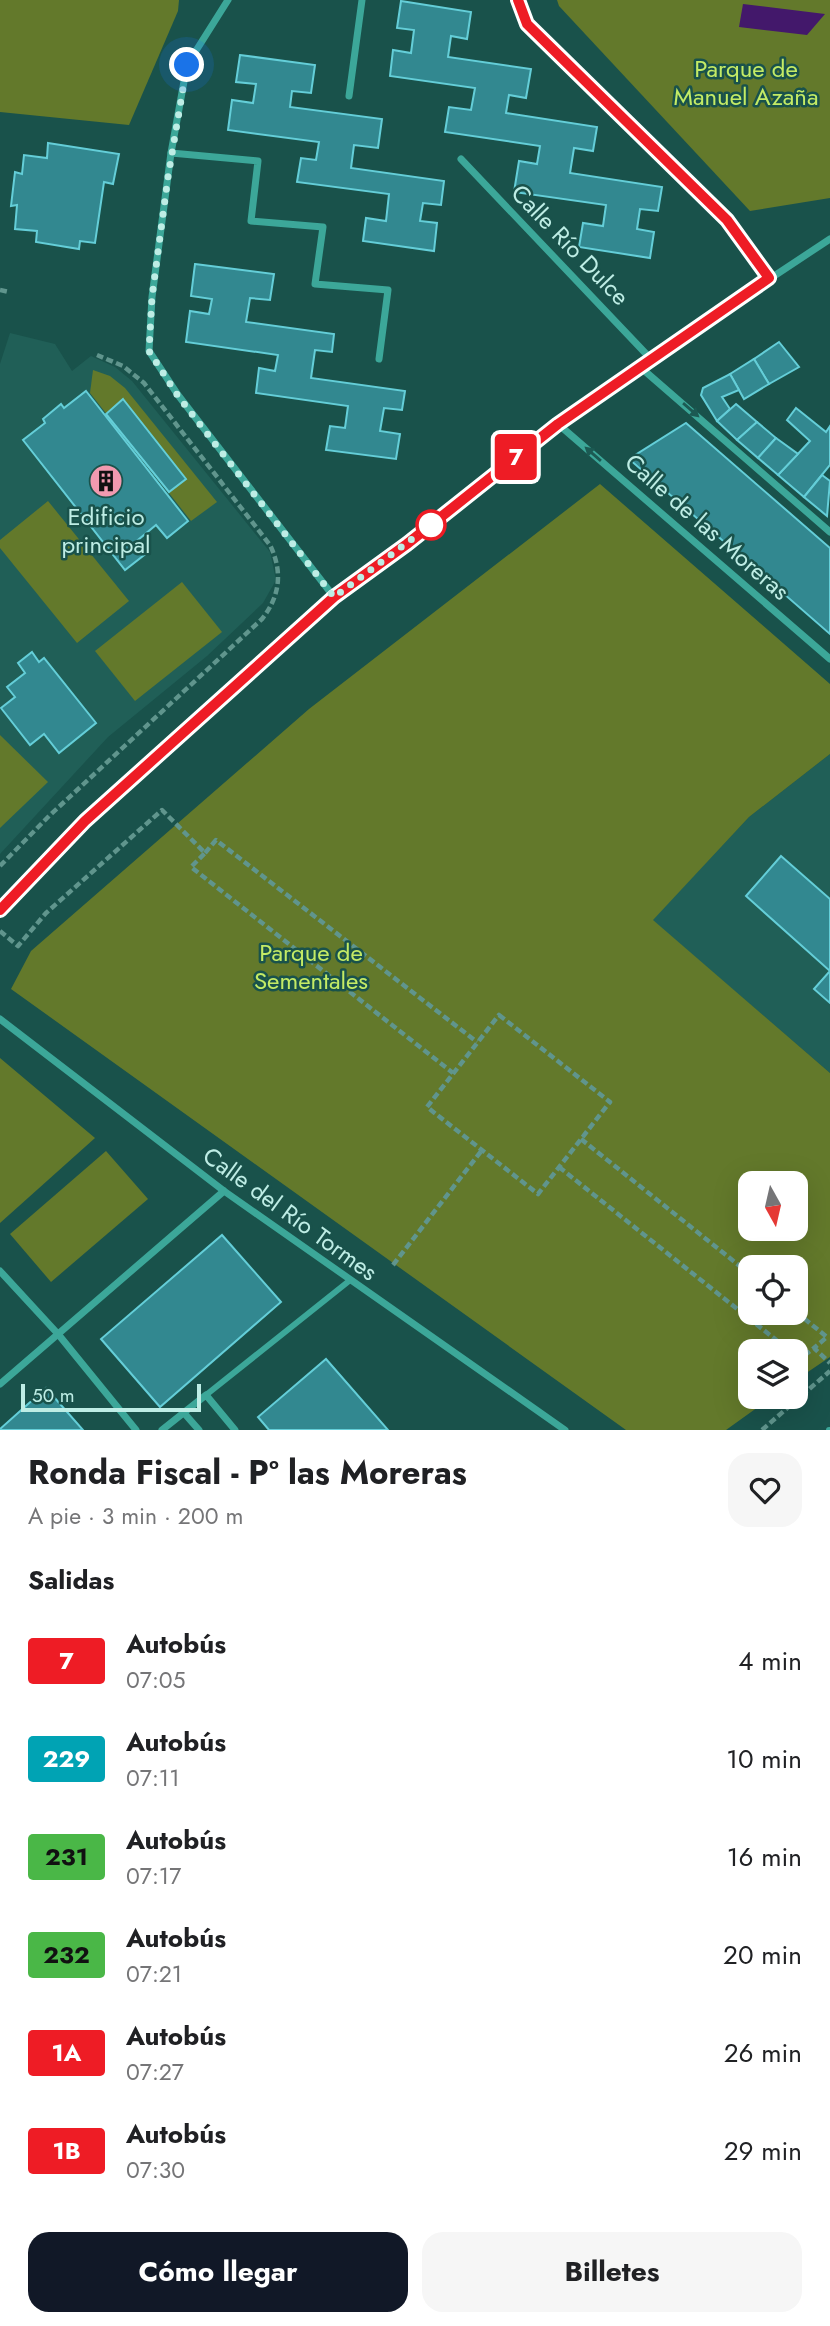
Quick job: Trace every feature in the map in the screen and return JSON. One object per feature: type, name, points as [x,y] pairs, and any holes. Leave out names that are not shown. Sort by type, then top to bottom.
[{"type":"street","points":[[228,0],[187,65],[152,297],[149,351],[178,396],[334,597]]},
{"type":"street","points":[[349,96],[362,0]]},
{"type":"street","points":[[518,0],[527,24],[727,220],[769,278]]},
{"type":"street","points":[[172,153],[258,161],[251,221],[323,228],[315,285],[388,290],[379,359]]},
{"type":"street","name":"Calle Río Dulce","points":[[461,159],[650,358]]},
{"type":"street","points":[[1,908],[85,821],[334,597],[407,544],[558,424],[650,358],[830,239]]},
{"type":"street","points":[[639,366],[830,532]]},
{"type":"street","name":"Calle de las Moreras","points":[[558,424],[830,659]]},
{"type":"street","name":"Calle del Río Tormes","points":[[0,1019],[223,1191],[565,1430]]},
{"type":"street","points":[[0,1384],[223,1191]]},
{"type":"street","points":[[0,1271],[58,1334],[135,1430]]},
{"type":"street","points":[[162,1430],[349,1281]]},
{"type":"street","points":[[206,1395],[235,1430]]},
{"type":"street","points":[[184,1413],[199,1430]]},
{"type":"path","points":[[0,290],[9,292]]},
{"type":"path","points":[[0,866],[49,816],[262,619],[270,609],[279,582],[277,559],[270,545],[163,408],[133,374],[109,358],[97,355]]},
{"type":"path","points":[[0,931],[18,946],[46,913],[162,810],[205,853]]},
{"type":"path","points":[[453,1073],[191,867],[216,840],[477,1042]]},
{"type":"path","points":[[499,1015],[610,1102],[538,1194],[426,1107],[477,1042],[499,1015]]},
{"type":"path","points":[[581,1139],[738,1265]]},
{"type":"path","points":[[393,1265],[482,1150]]},
{"type":"path","points":[[559,1167],[775,1339]]},
{"type":"path","points":[[808,1322],[827,1337],[808,1353]]},
{"type":"path","points":[[814,1348],[830,1363]]},
{"type":"path","points":[[762,1430],[830,1371]]},
{"type":"shaded area","points":[[743,4],[825,14],[807,35],[739,27]]},
{"type":"shaded area","points":[[10,333],[55,344],[72,371],[91,356],[115,367],[132,381],[270,552],[276,580],[263,603],[207,656],[108,737],[0,854],[0,364]]},
{"type":"shaded area","points":[[830,754],[830,1073],[652,920],[749,817]]},
{"type":"green space","points":[[0,0],[179,0],[178,11],[129,125],[0,112]]},
{"type":"green space","name":"Parque de Manuel Azaña","points":[[557,0],[830,0],[830,198],[750,211],[559,6]]},
{"type":"green space","points":[[93,370],[110,376],[125,388],[217,502],[191,521],[90,393]]},
{"type":"green space","name":"Parque de Sementales","points":[[600,484],[830,684],[830,754],[749,817],[653,920],[830,1073],[830,1357],[808,1372],[808,1339],[738,1339],[738,1409],[755,1409],[726,1430],[626,1430],[11,989],[31,951],[309,709]]},
{"type":"green space","points":[[48,501],[129,601],[77,643],[0,548],[0,540]]},
{"type":"green space","points":[[182,582],[222,632],[135,701],[95,651]]},
{"type":"green space","points":[[0,735],[48,782],[0,828]]},
{"type":"green space","points":[[0,1058],[95,1138],[0,1223]]},
{"type":"green space","points":[[106,1151],[148,1199],[51,1282],[10,1234]]},
{"type":"building","points":[[401,1],[471,12],[467,39],[451,36],[448,57],[531,69],[526,98],[509,95],[506,113],[597,127],[593,151],[574,148],[570,173],[662,187],[658,211],[640,209],[637,229],[654,232],[650,258],[579,247],[583,223],[603,226],[606,205],[514,192],[519,161],[537,164],[540,146],[445,132],[449,107],[471,110],[475,88],[390,76],[393,50],[411,53],[414,30],[397,28]]},
{"type":"building","points":[[240,55],[315,65],[311,93],[292,91],[290,107],[382,119],[378,148],[354,145],[351,168],[444,181],[441,205],[423,203],[420,221],[437,223],[434,251],[363,241],[366,218],[386,221],[389,194],[297,182],[301,158],[316,160],[319,142],[228,130],[232,100],[253,103],[256,84],[236,82]]},
{"type":"building","points":[[48,143],[119,154],[113,184],[104,182],[95,243],[80,241],[79,249],[36,242],[37,231],[15,229],[17,205],[11,206],[15,172],[22,174],[24,155],[47,158]]},
{"type":"building","points":[[195,264],[274,274],[270,300],[250,298],[246,322],[334,334],[332,352],[315,350],[311,378],[405,391],[402,410],[384,408],[380,431],[400,434],[396,459],[326,450],[330,426],[345,428],[348,406],[256,393],[259,368],[275,371],[278,355],[186,342],[190,311],[209,314],[212,299],[191,296]]},
{"type":"building","points":[[779,342],[799,367],[769,384],[754,359]]},
{"type":"building","points":[[754,359],[769,384],[744,399],[730,374]]},
{"type":"building","points":[[730,374],[739,390],[722,397],[730,409],[717,421],[701,395],[703,388]]},
{"type":"building","name":"Edificio principal","points":[[86,391],[188,521],[167,538],[156,525],[138,540],[148,552],[125,570],[23,440],[45,423],[43,419],[61,404],[64,408]]},
{"type":"building","points":[[123,399],[186,479],[169,492],[106,414]]},
{"type":"building","points":[[736,404],[757,422],[737,440],[717,421]]},
{"type":"building","points":[[796,408],[826,432],[830,426],[830,465],[804,497],[778,475],[810,441],[787,420]]},
{"type":"building","points":[[757,422],[776,438],[758,458],[737,440]]},
{"type":"building","points":[[686,423],[830,548],[830,634],[629,459]]},
{"type":"building","points":[[776,438],[798,454],[778,475],[758,458]]},
{"type":"building","points":[[822,475],[830,481],[827,516],[804,497]]},
{"type":"building","points":[[32,652],[39,662],[44,658],[96,723],[59,753],[44,734],[30,745],[1,708],[15,697],[7,687],[25,673],[18,663]]},
{"type":"building","points":[[781,856],[830,899],[830,971],[746,896]]},
{"type":"building","points":[[830,971],[830,1003],[814,989]]},
{"type":"building","points":[[222,1235],[281,1302],[160,1407],[101,1339]]},
{"type":"building","points":[[326,1359],[388,1430],[269,1430],[258,1417]]},
{"type":"building","points":[[46,1388],[83,1430],[0,1430],[0,1429]]},
{"type":"bus line","name":"7","points":[[0,910],[85,821],[334,597],[407,544],[558,424],[769,278],[727,220],[527,24],[518,0]]},
{"type":"place","name":"Edificio principal","points":[[106,481]]},
{"type":"route","points":[[187,65],[152,297],[149,351],[178,396],[334,597],[431,525]]}]
